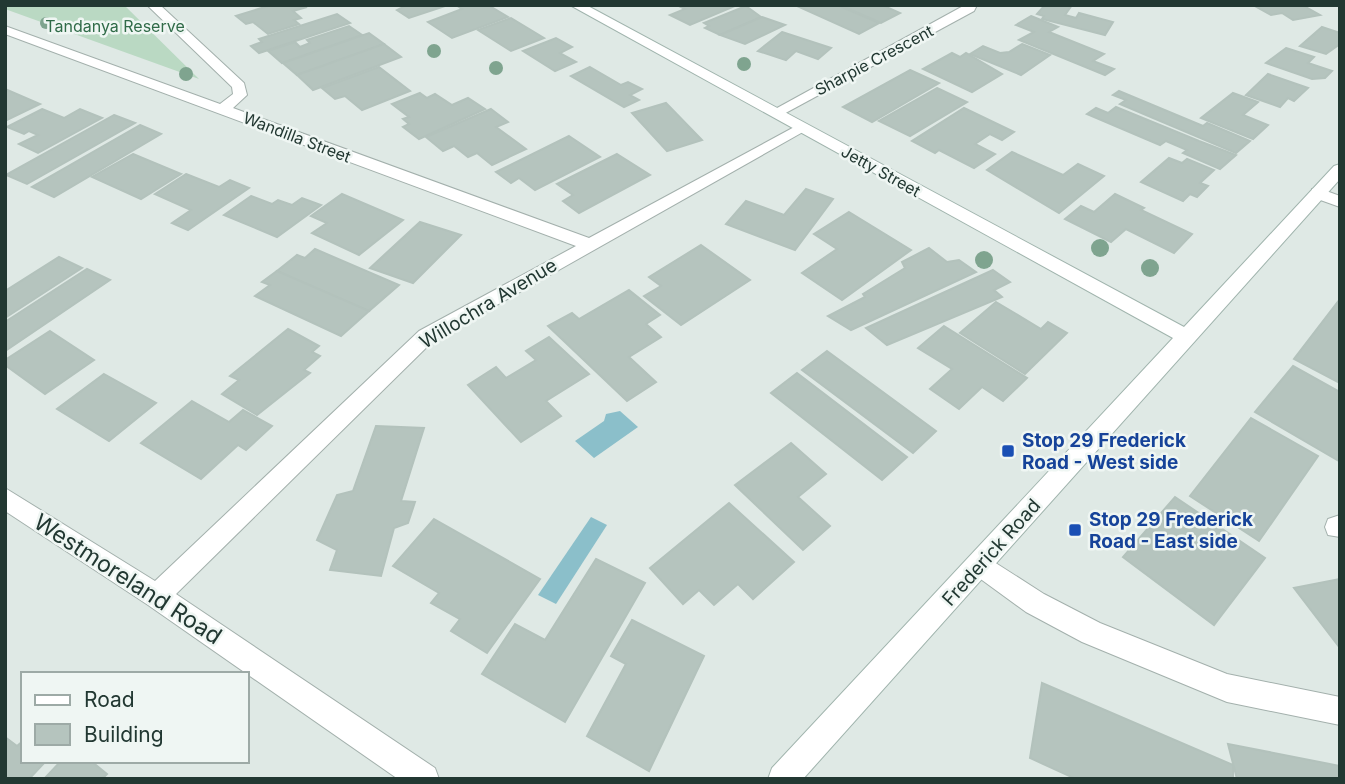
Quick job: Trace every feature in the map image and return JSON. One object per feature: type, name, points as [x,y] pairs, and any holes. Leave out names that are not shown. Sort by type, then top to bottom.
[{"type":"street","points":[[153,5],[239,86],[240,95],[223,109]]},
{"type":"street","name":"Jetty Street","points":[[576,5],[1187,337]]},
{"type":"street","name":"Sharpie Crescent","points":[[775,113],[971,5]]},
{"type":"street","name":"Wandilla Street","points":[[5,30],[588,244]]},
{"type":"street","name":"Willochra Avenue","points":[[157,596],[426,335],[803,128]]},
{"type":"street","name":"Frederick Road","points":[[783,779],[1340,169]]},
{"type":"street","points":[[1318,193],[1340,202]]},
{"type":"street","name":"Westmoreland Road","points":[[5,498],[157,596],[424,779]]},
{"type":"street","points":[[980,564],[1035,603],[1091,634],[1227,688],[1340,711]]},
{"type":"green space","name":"Tandanya Reserve","points":[[5,5],[124,5],[199,79],[5,9]]},
{"type":"water","points":[[620,411],[638,427],[594,458],[575,441],[604,421],[606,414]]},
{"type":"water","points":[[591,517],[607,525],[556,604],[538,595]]},
{"type":"building","points":[[271,5],[307,7],[293,11],[301,18],[294,20],[299,24],[268,34],[253,22],[246,24],[236,16]]},
{"type":"building","points":[[407,5],[448,5],[409,18],[397,10]]},
{"type":"building","points":[[456,5],[488,5],[508,17],[452,38],[428,22],[462,9]]},
{"type":"building","points":[[677,5],[737,5],[690,25],[670,15],[685,9]]},
{"type":"building","points":[[795,5],[837,5],[879,23],[859,34]]},
{"type":"building","points":[[840,5],[882,5],[900,13],[881,23]]},
{"type":"building","points":[[1045,5],[1072,5],[1065,15],[1076,18],[1079,13],[1113,22],[1105,35],[1042,19],[1044,16],[1037,14]]},
{"type":"building","points":[[1253,5],[1302,5],[1320,15],[1293,20],[1282,13],[1271,15]]},
{"type":"building","points":[[746,6],[761,17],[720,35],[705,28],[709,26],[704,23]]},
{"type":"building","points":[[337,14],[350,23],[259,53],[251,46],[262,42],[259,39]]},
{"type":"building","points":[[1031,16],[1058,27],[1049,32],[1104,54],[1093,61],[1114,69],[1105,75],[1019,40],[1034,32],[1016,25]]},
{"type":"building","points":[[762,17],[785,25],[745,44],[720,35]]},
{"type":"building","points":[[511,18],[544,38],[511,51],[478,30]]},
{"type":"building","points":[[349,26],[362,35],[282,63],[268,51],[295,42],[300,47],[310,43],[307,40]]},
{"type":"building","points":[[1322,27],[1340,33],[1340,44],[1326,54],[1300,46]]},
{"type":"building","points":[[782,32],[831,48],[818,59],[796,51],[786,60],[758,51]]},
{"type":"building","points":[[369,33],[384,44],[297,75],[283,63]]},
{"type":"building","points":[[556,38],[572,47],[560,53],[576,62],[555,71],[523,51]]},
{"type":"building","points":[[384,44],[401,57],[313,90],[297,75]]},
{"type":"building","points":[[1022,44],[1050,55],[1021,75],[970,54],[983,46],[1000,53],[1009,52]]},
{"type":"building","points":[[1286,48],[1314,57],[1308,63],[1332,71],[1325,78],[1312,79],[1266,63]]},
{"type":"building","points":[[952,53],[960,57],[966,53],[1002,74],[972,92],[923,69]]},
{"type":"building","points":[[379,67],[410,91],[362,110],[345,96],[335,99],[322,88]]},
{"type":"building","points":[[590,67],[621,85],[628,82],[642,89],[630,95],[639,100],[624,107],[571,76]]},
{"type":"building","points":[[910,70],[939,83],[872,122],[843,107]]},
{"type":"building","points":[[1268,74],[1308,88],[1294,101],[1288,98],[1280,107],[1246,95]]},
{"type":"building","points":[[937,88],[967,102],[910,136],[879,121]]},
{"type":"building","points":[[5,89],[40,104],[5,121]]},
{"type":"building","points":[[1119,91],[1203,126],[1207,123],[1250,141],[1236,153],[1120,104],[1126,100],[1113,95]]},
{"type":"building","points":[[420,93],[427,98],[435,94],[452,105],[468,98],[485,109],[419,139],[403,127],[409,124],[403,119],[409,117],[392,104]]},
{"type":"building","points":[[1233,93],[1258,102],[1243,115],[1268,125],[1253,139],[1201,118]]},
{"type":"building","points":[[666,103],[702,140],[667,151],[632,113]]},
{"type":"building","points":[[1116,107],[1236,155],[1220,169],[1183,153],[1187,150],[1166,141],[1160,145],[1087,114],[1096,108],[1108,113]]},
{"type":"building","points":[[964,108],[1014,132],[1002,140],[990,134],[975,144],[995,154],[974,168],[939,150],[935,153],[912,141]]},
{"type":"building","points":[[42,109],[64,118],[80,109],[102,118],[38,153],[19,144],[38,135],[29,131],[24,134],[7,127]]},
{"type":"building","points":[[491,109],[508,122],[496,127],[526,149],[492,165],[477,153],[468,157],[454,146],[443,151],[426,137]]},
{"type":"building","points":[[114,115],[135,123],[27,184],[6,175]]},
{"type":"building","points":[[140,125],[161,134],[54,197],[32,187]]},
{"type":"building","points":[[569,136],[600,157],[535,190],[519,178],[511,183],[496,172]]},
{"type":"building","points":[[1012,152],[1063,175],[1078,164],[1104,176],[1059,213],[987,170]]},
{"type":"building","points":[[133,154],[181,174],[141,199],[92,177]]},
{"type":"building","points":[[617,154],[650,175],[579,213],[563,201],[573,195],[557,184]]},
{"type":"building","points":[[1169,158],[1182,163],[1187,159],[1214,170],[1200,183],[1208,186],[1197,197],[1190,194],[1183,201],[1141,182]]},
{"type":"building","points":[[186,174],[219,187],[230,180],[249,188],[188,230],[172,223],[191,210],[155,194]]},
{"type":"building","points":[[806,189],[833,199],[795,250],[726,224],[746,201],[784,215]]},
{"type":"building","points":[[342,194],[403,220],[359,255],[312,233],[327,223],[311,216]]},
{"type":"building","points":[[1115,194],[1144,208],[1141,210],[1192,234],[1174,253],[1126,229],[1111,242],[1065,219],[1081,206],[1094,212]]},
{"type":"building","points":[[251,196],[272,204],[278,200],[292,205],[302,198],[321,205],[277,237],[224,215]]},
{"type":"building","points":[[849,212],[911,250],[842,300],[802,273],[837,249],[814,234]]},
{"type":"building","points":[[420,222],[461,235],[413,283],[370,268]]},
{"type":"building","points":[[701,245],[750,280],[681,325],[644,296],[661,286],[649,277]]},
{"type":"building","points":[[929,248],[947,262],[959,260],[976,272],[851,330],[828,316],[865,297],[863,294],[905,268],[902,262]]},
{"type":"building","points":[[315,249],[399,285],[369,311],[277,271],[297,255],[305,258]]},
{"type":"building","points":[[59,257],[82,268],[5,318],[5,291]]},
{"type":"building","points":[[87,269],[110,280],[5,351],[5,322]]},
{"type":"building","points":[[993,270],[1010,282],[994,290],[1002,297],[887,345],[866,328]]},
{"type":"building","points":[[277,271],[369,311],[341,336],[255,296],[270,285],[262,282]]},
{"type":"building","points":[[629,290],[660,315],[646,324],[661,337],[629,357],[656,382],[627,401],[548,326],[572,313],[579,319]]},
{"type":"building","points":[[1340,299],[1340,383],[1294,359]]},
{"type":"building","points":[[996,302],[1041,329],[1048,322],[1067,333],[1025,374],[960,333]]},
{"type":"building","points":[[944,326],[1027,378],[1003,401],[982,387],[959,409],[930,389],[952,369],[918,348]]},
{"type":"building","points":[[288,329],[319,346],[312,352],[320,356],[304,370],[310,373],[257,415],[222,394],[239,380],[230,376]]},
{"type":"building","points":[[50,331],[94,360],[45,394],[5,365],[5,360]]},
{"type":"building","points":[[549,337],[589,374],[546,401],[561,416],[521,442],[468,385],[496,367],[506,378],[536,360],[526,351]]},
{"type":"building","points":[[827,351],[936,431],[913,453],[802,370]]},
{"type":"building","points":[[1293,366],[1340,392],[1339,461],[1255,412]]},
{"type":"building","points":[[797,373],[907,457],[882,480],[771,393]]},
{"type":"building","points":[[104,374],[156,403],[109,441],[57,409]]},
{"type":"building","points":[[192,401],[229,422],[243,410],[272,426],[246,450],[238,445],[201,479],[141,443]]},
{"type":"building","points":[[1251,418],[1318,456],[1259,541],[1190,496]]},
{"type":"building","points":[[376,426],[424,428],[401,501],[415,502],[408,523],[394,528],[381,576],[330,570],[337,550],[317,540],[337,495],[353,491]]},
{"type":"building","points":[[791,443],[826,474],[798,497],[830,526],[803,550],[735,485]]},
{"type":"building","points":[[1175,497],[1265,558],[1214,625],[1123,557]]},
{"type":"building","points":[[729,503],[794,562],[753,599],[738,584],[714,605],[699,590],[683,604],[650,568]]},
{"type":"building","points":[[434,519],[540,579],[487,653],[451,631],[460,619],[431,603],[439,593],[393,566]]},
{"type":"building","points":[[596,559],[645,583],[565,722],[482,674],[515,624],[545,640]]},
{"type":"building","points":[[1340,579],[1340,648],[1294,588]]},
{"type":"building","points":[[632,620],[704,656],[649,771],[587,736],[626,664],[611,656]]},
{"type":"building","points":[[1042,683],[1233,765],[1233,779],[1076,779],[1030,758]]},
{"type":"building","points":[[5,737],[17,746],[21,743],[21,763],[44,763],[29,779],[5,779]]},
{"type":"building","points":[[1228,744],[1340,766],[1340,779],[1237,779]]},
{"type":"building","points":[[59,763],[93,763],[107,774],[102,779],[44,779]]},
{"type":"place","name":"Stop 29 Frederick Road - West side","points":[[1008,451]]},
{"type":"place","name":"Stop 29 Frederick Road - East side","points":[[1075,530]]}]
